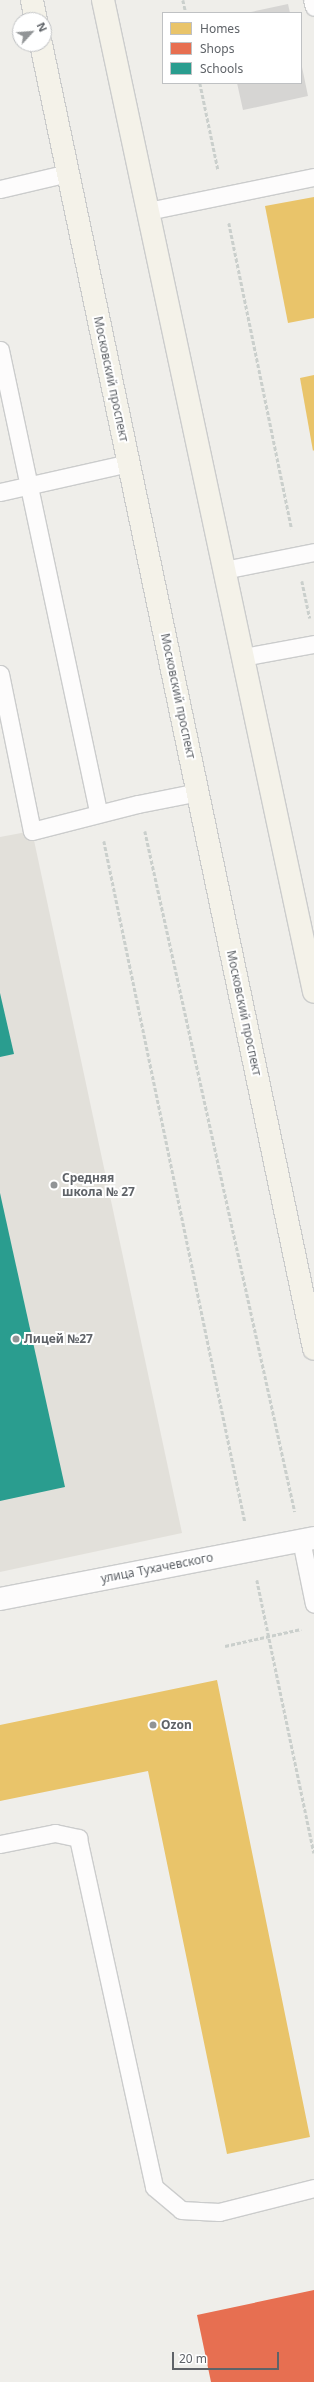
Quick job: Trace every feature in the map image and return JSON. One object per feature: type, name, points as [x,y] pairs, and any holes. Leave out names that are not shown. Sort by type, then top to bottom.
[{"type":"main road","points":[[32,0],[34,12]]},
{"type":"main road","points":[[103,0],[314,992]]},
{"type":"main road","name":"Московский проспект","points":[[43,52],[314,1349]]},
{"type":"street","name":"улица Тухачевского","points":[[0,1599],[307,1539]]},
{"type":"lane","points":[[312,0],[314,7]]},
{"type":"lane","points":[[0,189],[68,173]]},
{"type":"lane","points":[[148,211],[314,177]]},
{"type":"lane","points":[[0,350],[98,813]]},
{"type":"lane","points":[[0,492],[129,463]]},
{"type":"lane","points":[[224,570],[314,552]]},
{"type":"lane","points":[[243,657],[314,644]]},
{"type":"lane","points":[[0,674],[32,831],[98,813],[198,792]]},
{"type":"lane","points":[[307,1539],[314,1604]]},
{"type":"lane","points":[[0,1844],[55,1833],[78,1838],[154,2187],[182,2210],[219,2212],[314,2188]]},
{"type":"path","points":[[183,0],[186,12]]},
{"type":"path","points":[[200,84],[311,624]]},
{"type":"path","points":[[138,804],[307,1539]]},
{"type":"path","points":[[98,813],[314,1853]]},
{"type":"path","points":[[225,1646],[268,1635],[306,1628]]},
{"type":"shaded area","name":"Средняя школа № 27","points":[[32,831],[182,1533],[0,1572],[0,837]]},
{"type":"building: Homes","points":[[314,197],[314,318],[288,323],[265,206]]},
{"type":"building: Homes","points":[[314,375],[314,450],[313,451],[300,378]]},
{"type":"building: Homes","points":[[217,1680],[310,2137],[227,2154],[148,1771],[0,1801],[0,1725]]},
{"type":"building: Shops","points":[[314,2290],[314,2382],[211,2382],[197,2315]]},
{"type":"building: Schools","points":[[0,993],[14,1054],[0,1057]]},
{"type":"building: Schools","name":"Лицей №27","points":[[0,1193],[65,1487],[0,1501]]},
{"type":"building: Other","points":[[288,4],[290,12],[251,12]]},
{"type":"building: Other","points":[[302,67],[308,96],[243,110],[237,84],[302,84]]},
{"type":"place","name":"Средняя школа № 27","points":[[54,1185]]},
{"type":"place","name":"Лицей №27","points":[[16,1339]]},
{"type":"place","name":"Ozon","points":[[153,1725]]}]
